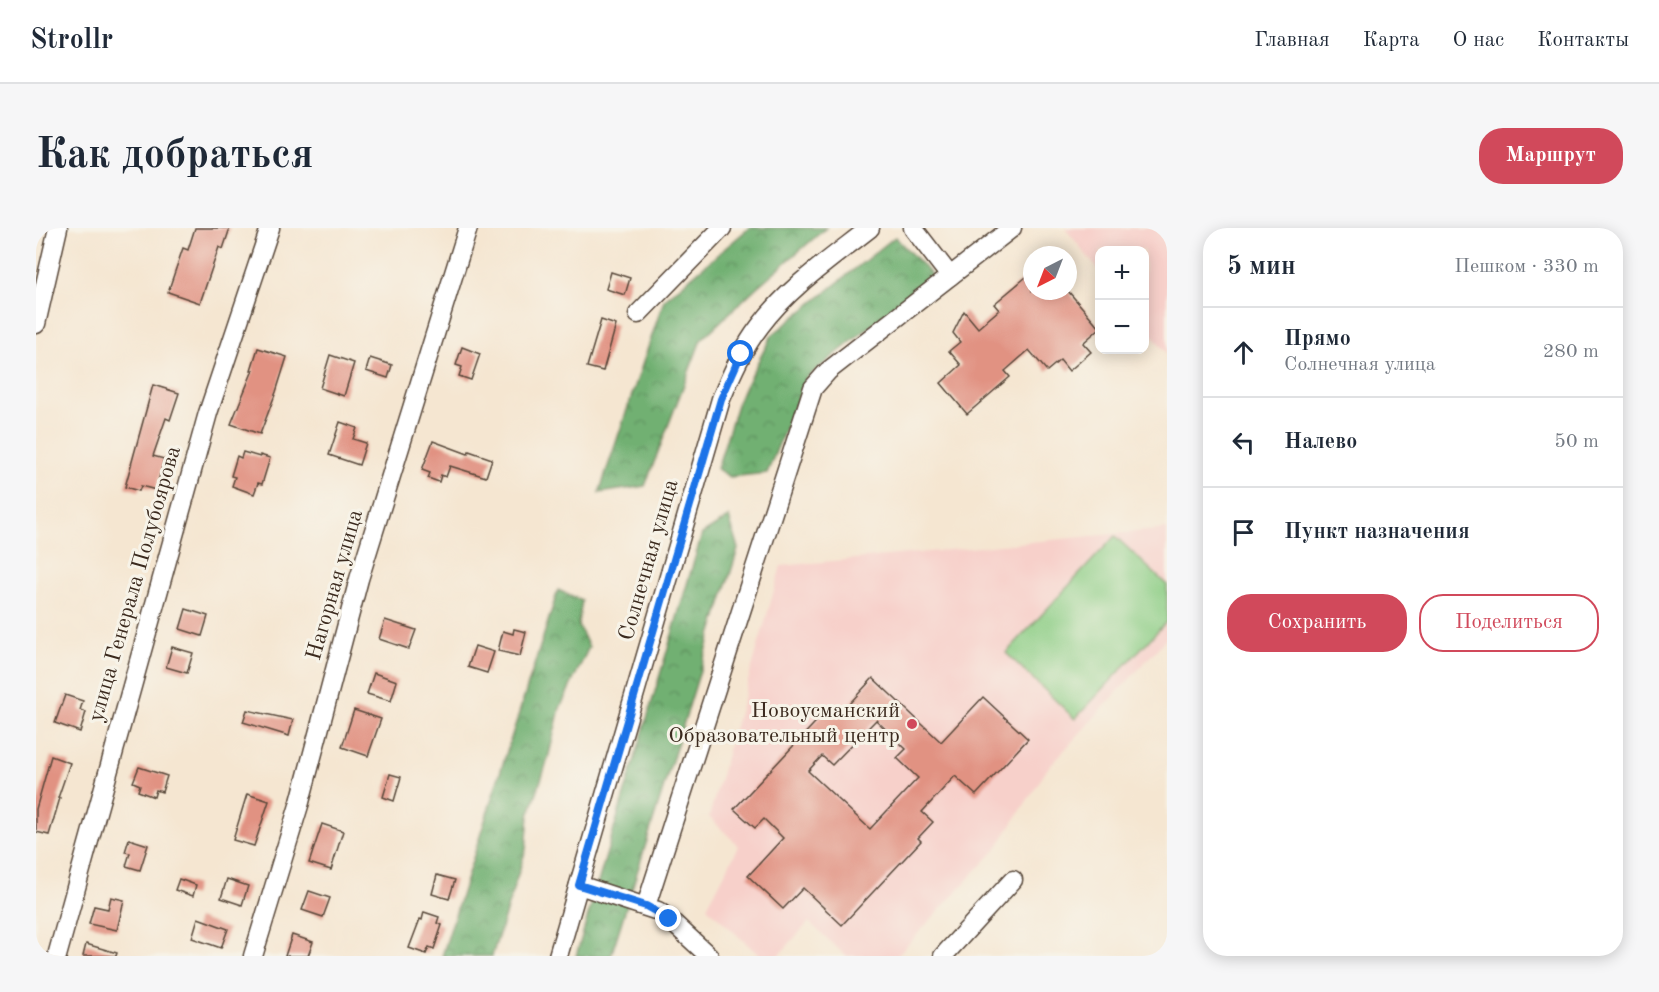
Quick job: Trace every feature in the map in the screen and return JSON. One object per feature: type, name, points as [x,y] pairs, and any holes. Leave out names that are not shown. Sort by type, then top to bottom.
[{"type":"street","points":[[36,324],[58,228]]},
{"type":"street","name":"улица Генерала Полубоярова","points":[[57,956],[208,413],[270,228]]},
{"type":"street","name":"Нагорная улица","points":[[253,956],[300,802],[359,579],[468,228]]},
{"type":"street","points":[[638,314],[722,228]]},
{"type":"street","name":"Солнечная улица","points":[[558,956],[721,399],[741,354],[761,325],[793,292],[870,228]]},
{"type":"street","points":[[913,228],[950,276]]},
{"type":"street","points":[[646,906],[813,388],[828,371],[1012,228]]},
{"type":"street","points":[[942,956],[1012,880]]},
{"type":"street","points":[[579,885],[646,906],[669,919],[709,956]]},
{"type":"shaded area","points":[[1065,228],[1167,228],[1167,354],[1149,332],[1149,246],[1095,246],[1095,266]]},
{"type":"shaded area","name":"Новоусманский Образовательный центр","points":[[1167,529],[1167,638],[1048,768],[996,849],[897,956],[846,956],[809,922],[778,956],[760,956],[707,907],[739,846],[709,817],[781,566]]},
{"type":"green space","points":[[749,228],[826,228],[757,287],[701,340],[645,486],[599,493],[664,300]]},
{"type":"green space","points":[[895,237],[933,276],[806,378],[767,473],[730,477],[717,469],[739,398],[772,335]]},
{"type":"green space","points":[[729,517],[738,549],[611,956],[576,956],[702,534]]},
{"type":"green space","points":[[1115,536],[1167,585],[1167,621],[1075,719],[1006,653]]},
{"type":"green space","points":[[558,590],[582,601],[578,625],[589,647],[560,708],[548,759],[529,816],[526,849],[492,956],[442,956]]},
{"type":"building","points":[[195,228],[230,228],[223,249],[219,247],[200,303],[168,292],[183,248],[188,250]]},
{"type":"building","points":[[611,272],[630,278],[625,295],[606,289]]},
{"type":"building","points":[[1023,280],[1023,300],[1076,300],[1095,322],[1095,332],[1083,343],[1091,352],[1069,371],[1060,360],[1047,371],[1029,350],[1005,371],[1010,377],[967,414],[941,383],[961,365],[949,351],[960,342],[953,333],[964,311],[978,328],[999,310],[994,304]]},
{"type":"building","points":[[601,320],[616,325],[603,371],[587,367]]},
{"type":"building","points":[[462,347],[480,354],[471,380],[459,376],[462,367],[456,365]]},
{"type":"building","points":[[258,348],[287,357],[260,434],[231,424],[253,370],[251,370]]},
{"type":"building","points":[[330,355],[354,363],[344,396],[320,388]]},
{"type":"building","points":[[370,358],[392,365],[388,378],[366,371]]},
{"type":"building","points":[[153,385],[179,393],[170,420],[166,418],[153,456],[164,459],[156,490],[141,486],[139,491],[125,487]]},
{"type":"building","points":[[340,422],[357,428],[353,439],[366,443],[359,465],[329,455]]},
{"type":"building","points":[[433,441],[468,454],[469,451],[492,459],[486,477],[450,466],[446,477],[441,475],[439,482],[428,478],[430,473],[422,470]]},
{"type":"building","points":[[243,452],[270,458],[262,484],[258,483],[254,494],[232,486],[235,477],[231,476],[237,456],[241,458]]},
{"type":"building","points":[[186,609],[208,616],[202,636],[180,629]]},
{"type":"building","points":[[385,620],[416,630],[409,649],[379,639]]},
{"type":"building","points":[[514,629],[526,632],[520,656],[498,651],[503,631],[513,634]]},
{"type":"building","points":[[475,646],[494,652],[487,673],[468,667]]},
{"type":"building","points":[[172,647],[193,653],[187,673],[166,667]]},
{"type":"building","points":[[374,673],[397,681],[391,701],[367,694]]},
{"type":"building","points":[[873,678],[941,742],[983,697],[1028,739],[976,795],[955,776],[922,812],[933,822],[918,838],[921,841],[842,925],[803,888],[783,909],[748,876],[783,838],[764,819],[755,828],[734,809],[828,709],[837,717]],"holes":[[[876,720],[906,749],[897,758],[918,778],[870,829],[808,771],[822,756],[832,765]]]},
{"type":"building","points":[[65,695],[83,701],[80,710],[86,712],[80,732],[55,723]]},
{"type":"building","points":[[247,710],[293,720],[289,736],[243,722]]},
{"type":"building","points":[[354,710],[381,719],[368,756],[342,747]]},
{"type":"building","points":[[51,756],[70,763],[49,835],[36,832],[36,809]]},
{"type":"building","points":[[139,767],[167,776],[162,792],[156,790],[154,797],[138,791],[140,785],[133,782]]},
{"type":"building","points":[[390,774],[401,777],[394,801],[383,797]]},
{"type":"building","points":[[247,794],[269,801],[254,846],[233,840]]},
{"type":"building","points":[[322,824],[343,831],[331,870],[309,863]]},
{"type":"building","points":[[129,839],[148,845],[140,870],[126,866],[130,853],[125,852]]},
{"type":"building","points":[[437,875],[455,880],[449,899],[432,894]]},
{"type":"building","points":[[179,879],[196,885],[193,896],[175,890]]},
{"type":"building","points":[[227,879],[248,886],[242,905],[221,898]]},
{"type":"building","points":[[309,891],[330,898],[323,917],[302,910]]},
{"type":"building","points":[[111,897],[124,900],[117,930],[89,924],[94,906],[108,909]]},
{"type":"building","points":[[424,912],[439,917],[437,923],[442,925],[434,949],[429,947],[426,954],[409,948]]},
{"type":"building","points":[[198,918],[228,929],[221,948],[192,938]]},
{"type":"building","points":[[292,935],[313,942],[308,956],[285,956]]},
{"type":"building","points":[[86,944],[117,953],[116,956],[83,956]]},
{"type":"place","name":"Новоусманский Образовательный центр","points":[[912,724]]},
{"type":"route","points":[[669,919],[646,906],[579,885],[721,399],[741,354]]}]
